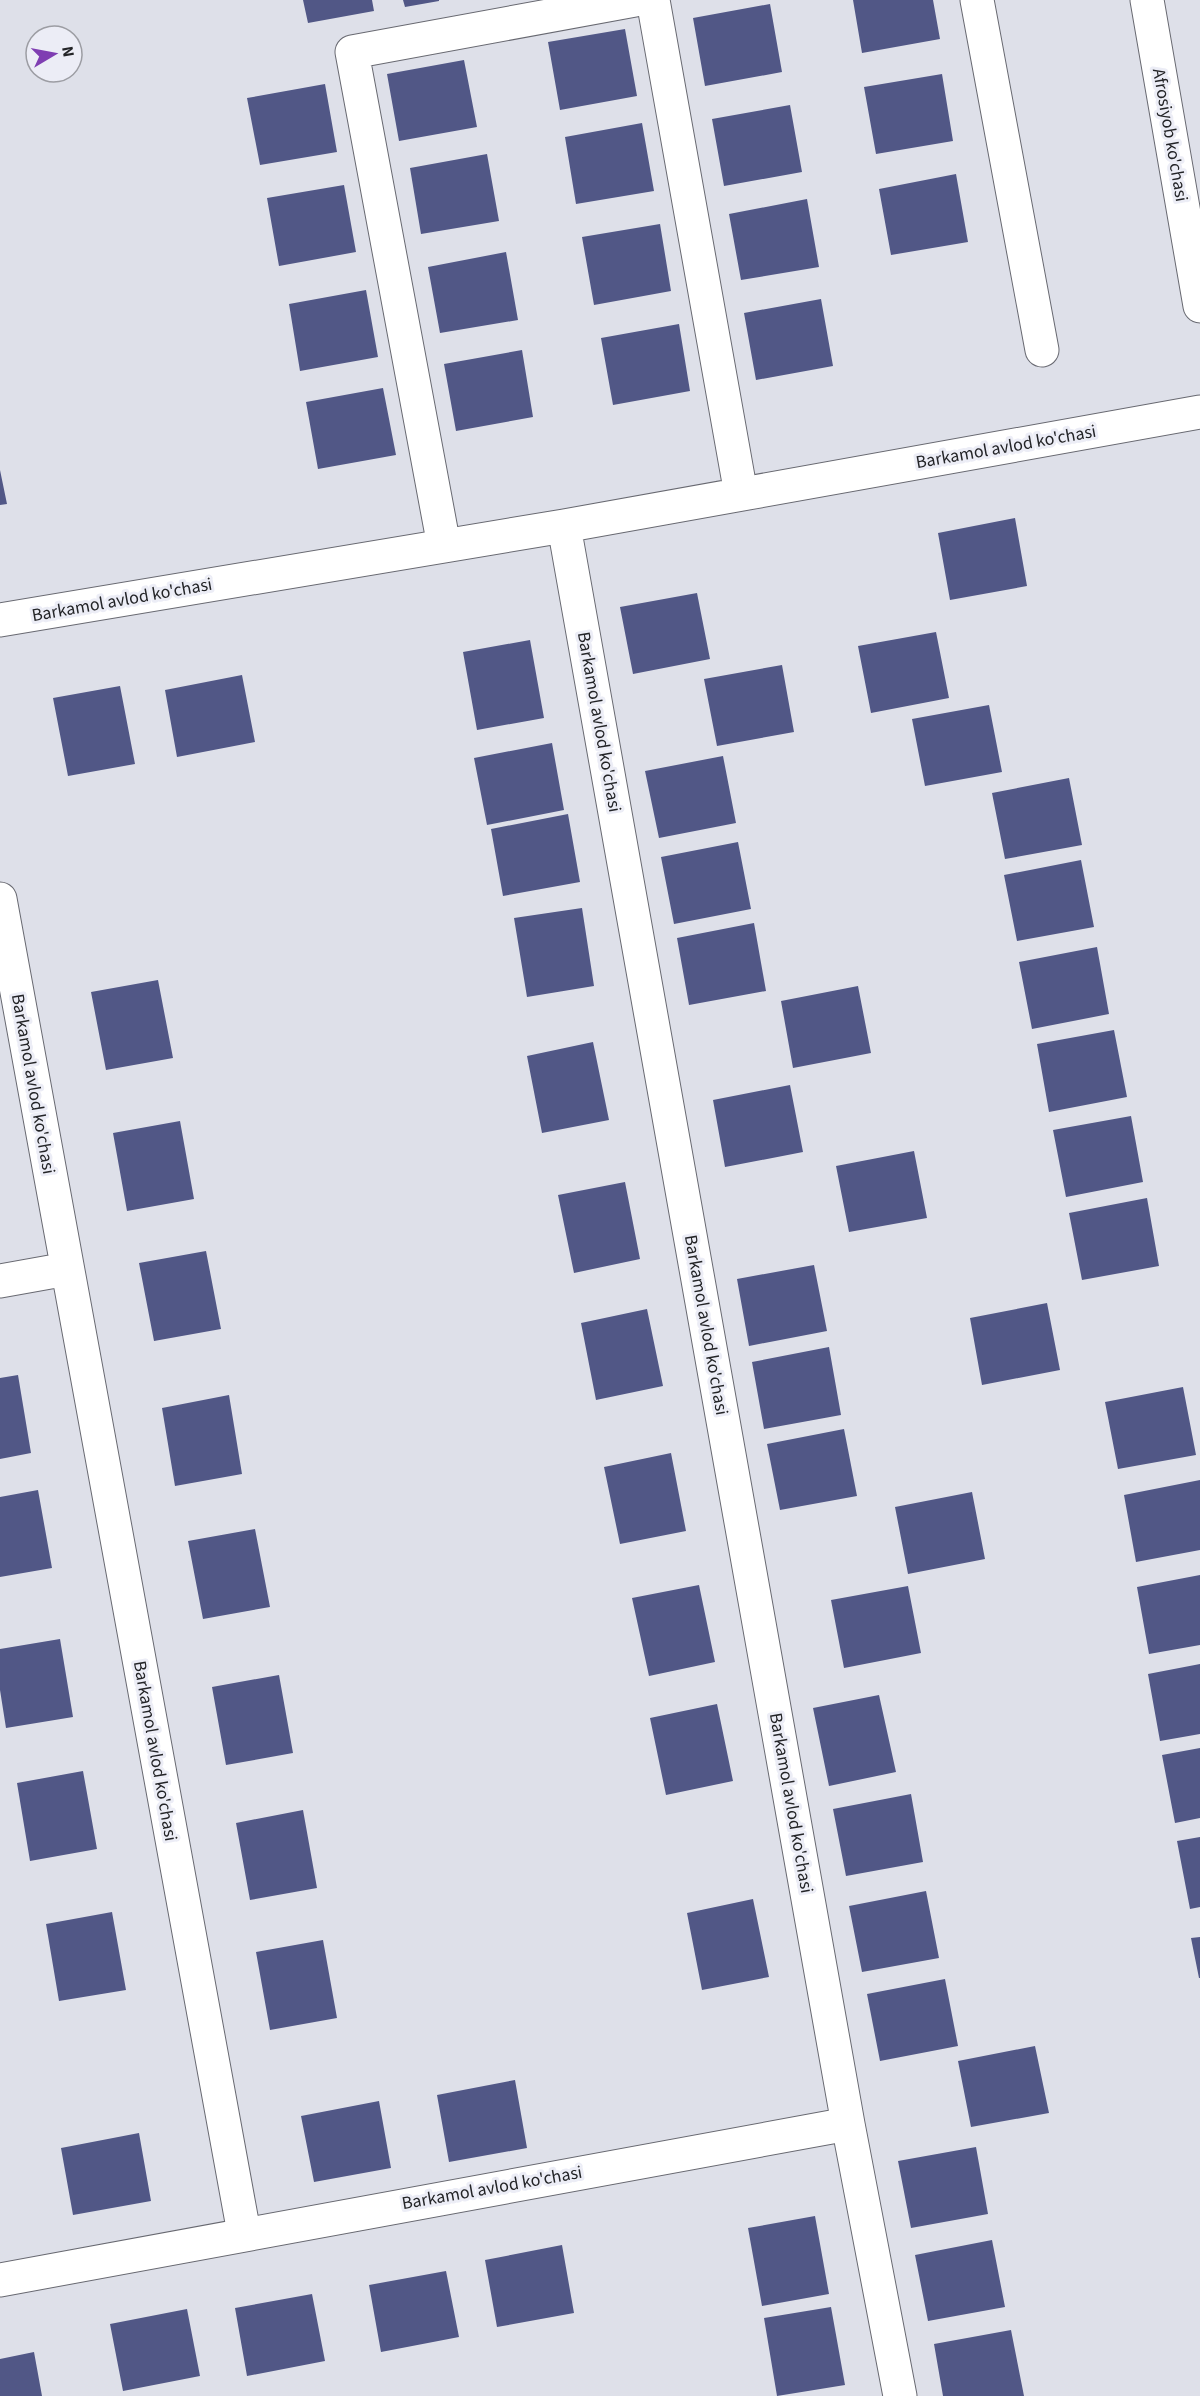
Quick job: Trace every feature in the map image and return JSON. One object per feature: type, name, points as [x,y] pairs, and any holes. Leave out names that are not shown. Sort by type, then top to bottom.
[{"type":"street","points":[[444,546],[352,52],[635,0]]},
{"type":"street","points":[[653,0],[741,494]]},
{"type":"street","points":[[977,0],[1042,350]]},
{"type":"street","name":"Afrosiyob ko'chasi","points":[[1147,0],[1200,306]]},
{"type":"street","name":"Barkamol avlod ko'chasi","points":[[0,620],[564,526],[1200,412]]},
{"type":"street","name":"Barkamol avlod ko'chasi","points":[[564,526],[848,2124],[900,2396]]},
{"type":"street","name":"Barkamol avlod ko'chasi","points":[[0,898],[244,2233]]},
{"type":"street","points":[[0,1281],[67,1269]]},
{"type":"street","name":"Barkamol avlod ko'chasi","points":[[0,2280],[244,2233],[848,2124]]},
{"type":"building","points":[[303,0],[372,0],[374,11],[308,23]]},
{"type":"building","points":[[403,0],[439,0],[439,1],[405,7]]},
{"type":"building","points":[[853,0],[933,0],[940,39],[862,53]]},
{"type":"building","points":[[770,4],[782,72],[705,86],[693,18]]},
{"type":"building","points":[[625,29],[637,96],[560,110],[548,42]]},
{"type":"building","points":[[464,60],[477,127],[399,141],[387,74]]},
{"type":"building","points":[[942,74],[953,141],[876,154],[864,87]]},
{"type":"building","points":[[325,84],[337,152],[260,165],[247,98]]},
{"type":"building","points":[[790,105],[802,172],[724,186],[712,119]]},
{"type":"building","points":[[642,123],[654,191],[576,204],[565,137]]},
{"type":"building","points":[[487,154],[499,221],[421,234],[410,168]]},
{"type":"building","points":[[956,174],[968,242],[891,255],[879,189]]},
{"type":"building","points":[[344,185],[356,252],[279,266],[267,198]]},
{"type":"building","points":[[807,199],[819,267],[741,280],[729,214]]},
{"type":"building","points":[[660,224],[671,291],[594,305],[582,237]]},
{"type":"building","points":[[506,252],[518,320],[440,333],[428,267]]},
{"type":"building","points":[[366,290],[378,357],[300,371],[289,304]]},
{"type":"building","points":[[821,299],[833,366],[756,380],[744,313]]},
{"type":"building","points":[[679,324],[690,391],[613,405],[601,338]]},
{"type":"building","points":[[522,350],[533,417],[456,431],[444,364]]},
{"type":"building","points":[[383,388],[396,455],[318,469],[306,402]]},
{"type":"building","points":[[0,470],[7,504],[0,505]]},
{"type":"building","points":[[1015,518],[1027,586],[950,600],[938,533]]},
{"type":"building","points":[[697,593],[710,659],[633,674],[620,607]]},
{"type":"building","points":[[936,632],[949,698],[871,713],[858,646]]},
{"type":"building","points":[[530,640],[544,718],[477,730],[463,652]]},
{"type":"building","points":[[782,665],[794,732],[717,746],[704,679]]},
{"type":"building","points":[[242,675],[255,742],[177,757],[165,690]]},
{"type":"building","points":[[120,686],[135,764],[68,776],[53,698]]},
{"type":"building","points":[[989,705],[1002,772],[925,786],[912,719]]},
{"type":"building","points":[[552,743],[564,810],[487,825],[474,758]]},
{"type":"building","points":[[723,756],[736,823],[659,838],[645,771]]},
{"type":"building","points":[[1069,778],[1082,845],[1005,859],[992,793]]},
{"type":"building","points":[[568,814],[580,882],[503,896],[491,829]]},
{"type":"building","points":[[738,842],[751,909],[674,924],[661,857]]},
{"type":"building","points":[[1081,860],[1094,927],[1017,941],[1004,875]]},
{"type":"building","points":[[582,908],[594,986],[527,997],[514,918]]},
{"type":"building","points":[[754,923],[766,991],[689,1005],[677,938]]},
{"type":"building","points":[[1097,947],[1109,1014],[1032,1029],[1019,962]]},
{"type":"building","points":[[158,980],[173,1058],[106,1070],[91,992]]},
{"type":"building","points":[[858,986],[871,1053],[793,1068],[781,1001]]},
{"type":"building","points":[[1114,1030],[1127,1097],[1049,1112],[1037,1044]]},
{"type":"building","points":[[593,1042],[609,1120],[542,1133],[527,1056]]},
{"type":"building","points":[[790,1085],[803,1152],[725,1167],[713,1100]]},
{"type":"building","points":[[1131,1116],[1143,1182],[1066,1197],[1053,1130]]},
{"type":"building","points":[[180,1121],[194,1199],[127,1211],[113,1133]]},
{"type":"building","points":[[914,1151],[927,1218],[849,1232],[836,1166]]},
{"type":"building","points":[[625,1182],[640,1259],[574,1273],[558,1195]]},
{"type":"building","points":[[1147,1198],[1159,1266],[1082,1280],[1069,1213]]},
{"type":"building","points":[[206,1251],[221,1329],[154,1341],[139,1263]]},
{"type":"building","points":[[814,1265],[827,1331],[749,1346],[737,1279]]},
{"type":"building","points":[[1047,1303],[1060,1370],[982,1385],[970,1318]]},
{"type":"building","points":[[647,1309],[663,1386],[596,1400],[581,1323]]},
{"type":"building","points":[[829,1347],[841,1415],[764,1429],[752,1362]]},
{"type":"building","points":[[18,1375],[31,1453],[0,1459],[0,1378]]},
{"type":"building","points":[[1183,1387],[1196,1455],[1118,1469],[1105,1402]]},
{"type":"building","points":[[229,1395],[242,1474],[175,1486],[162,1408]]},
{"type":"building","points":[[844,1429],[857,1496],[780,1510],[767,1444]]},
{"type":"building","points":[[671,1453],[686,1531],[620,1544],[604,1467]]},
{"type":"building","points":[[1200,1480],[1200,1550],[1136,1562],[1124,1495]]},
{"type":"building","points":[[38,1490],[52,1568],[0,1577],[0,1497]]},
{"type":"building","points":[[972,1492],[985,1559],[908,1574],[895,1507]]},
{"type":"building","points":[[255,1529],[270,1607],[203,1619],[188,1541]]},
{"type":"building","points":[[1200,1575],[1200,1645],[1149,1654],[1137,1587]]},
{"type":"building","points":[[699,1585],[715,1662],[649,1676],[632,1598]]},
{"type":"building","points":[[908,1586],[921,1653],[844,1668],[831,1600]]},
{"type":"building","points":[[60,1639],[73,1717],[6,1728],[0,1690],[0,1649]]},
{"type":"building","points":[[1200,1664],[1200,1734],[1160,1741],[1148,1674]]},
{"type":"building","points":[[279,1675],[293,1753],[226,1765],[212,1687]]},
{"type":"building","points":[[879,1695],[896,1772],[829,1786],[813,1708]]},
{"type":"building","points":[[717,1704],[733,1781],[666,1795],[650,1718]]},
{"type":"building","points":[[1200,1748],[1200,1818],[1175,1823],[1162,1755]]},
{"type":"building","points":[[83,1771],[97,1849],[30,1861],[17,1783]]},
{"type":"building","points":[[911,1794],[923,1862],[846,1876],[833,1809]]},
{"type":"building","points":[[303,1810],[317,1888],[250,1900],[236,1823]]},
{"type":"building","points":[[1200,1837],[1200,1907],[1190,1909],[1177,1841]]},
{"type":"building","points":[[926,1891],[939,1958],[862,1972],[849,1906]]},
{"type":"building","points":[[753,1899],[769,1977],[702,1990],[687,1913]]},
{"type":"building","points":[[112,1912],[126,1990],[59,2001],[46,1924]]},
{"type":"building","points":[[1200,1937],[1200,1978],[1199,1978],[1191,1938]]},
{"type":"building","points":[[323,1940],[337,2018],[270,2030],[256,1952]]},
{"type":"building","points":[[945,1979],[958,2046],[880,2061],[867,1994]]},
{"type":"building","points":[[1035,2046],[1049,2113],[971,2127],[958,2061]]},
{"type":"building","points":[[515,2080],[527,2148],[449,2162],[437,2095]]},
{"type":"building","points":[[379,2101],[391,2168],[314,2182],[301,2116]]},
{"type":"building","points":[[139,2133],[151,2201],[73,2215],[61,2148]]},
{"type":"building","points":[[976,2147],[988,2214],[911,2228],[898,2161]]},
{"type":"building","points":[[815,2216],[829,2294],[762,2306],[748,2228]]},
{"type":"building","points":[[992,2240],[1005,2307],[928,2321],[915,2255]]},
{"type":"building","points":[[562,2245],[574,2313],[497,2327],[485,2260]]},
{"type":"building","points":[[446,2271],[459,2337],[381,2352],[369,2285]]},
{"type":"building","points":[[312,2294],[325,2361],[247,2376],[235,2308]]},
{"type":"building","points":[[831,2307],[845,2385],[777,2396],[764,2318]]},
{"type":"building","points":[[187,2309],[200,2376],[123,2391],[110,2324]]},
{"type":"building","points":[[1011,2330],[1024,2396],[943,2396],[934,2344]]},
{"type":"building","points":[[34,2352],[42,2396],[0,2396],[0,2359]]}]
